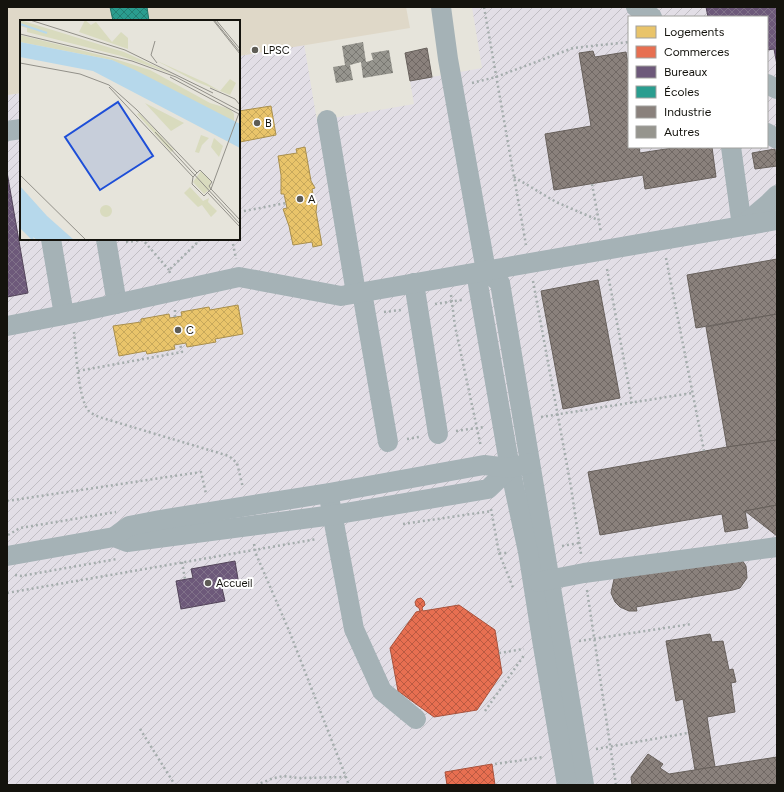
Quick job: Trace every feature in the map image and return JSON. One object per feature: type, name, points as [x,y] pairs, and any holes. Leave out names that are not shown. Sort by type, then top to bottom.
[{"type":"lane","points":[[442,7],[448,59],[486,271],[500,283],[524,420],[542,581],[543,646],[570,754],[584,785]]},
{"type":"lane","points":[[636,7],[650,16]]},
{"type":"lane","points":[[768,84],[777,89]]},
{"type":"lane","points":[[327,120],[388,442]]},
{"type":"lane","points":[[7,132],[20,129]]},
{"type":"lane","points":[[768,134],[777,139]]},
{"type":"lane","points":[[731,148],[742,226]]},
{"type":"lane","points":[[742,226],[777,195]]},
{"type":"lane","points":[[7,326],[239,277],[342,296],[777,220]]},
{"type":"lane","points":[[51,240],[64,315]]},
{"type":"lane","points":[[107,242],[116,304]]},
{"type":"lane","points":[[486,271],[478,284],[510,468],[560,643],[570,754],[567,785]]},
{"type":"lane","points":[[414,283],[438,434]]},
{"type":"lane","points":[[7,556],[114,537],[129,526],[329,493],[484,465],[510,468],[530,463]]},
{"type":"lane","points":[[114,537],[127,542],[333,515],[488,489],[510,468]]},
{"type":"lane","points":[[329,493],[354,629],[382,691],[416,719]]},
{"type":"lane","points":[[542,581],[584,573],[777,547]]},
{"type":"path","points":[[484,7],[571,487],[616,785]]},
{"type":"path","points":[[453,87],[496,77],[573,48],[628,42]]},
{"type":"path","points":[[514,177],[556,202],[598,220]]},
{"type":"path","points":[[592,184],[632,402]]},
{"type":"path","points":[[240,212],[286,203]]},
{"type":"path","points":[[107,242],[143,240],[169,270]]},
{"type":"path","points":[[662,240],[704,452]]},
{"type":"path","points":[[78,371],[182,352],[180,344]]},
{"type":"path","points":[[524,420],[692,393]]},
{"type":"path","points":[[388,442],[503,424]]},
{"type":"path","points":[[7,501],[201,472],[206,496]]},
{"type":"path","points":[[396,526],[492,510]]},
{"type":"path","points":[[7,592],[336,536]]},
{"type":"path","points":[[563,546],[580,543]]},
{"type":"path","points":[[182,562],[185,580]]},
{"type":"path","points":[[560,643],[692,624]]},
{"type":"path","points":[[485,711],[529,648],[499,652]]},
{"type":"path","points":[[140,729],[175,785]]},
{"type":"path","points":[[495,764],[570,754],[688,733]]},
{"type":"path","points":[[256,785],[284,776],[299,778],[346,777]]},
{"type":"shaded area","name":"LPSC","points":[[7,7],[406,7],[410,28],[240,56],[240,20],[20,20],[20,93],[7,95]]},
{"type":"shaded area","points":[[472,7],[777,7],[777,785],[7,785],[7,95],[20,93],[20,240],[240,240],[240,56],[304,44],[317,121],[414,104],[410,81],[482,68]]},
{"type":"building: Logements","name":"B","points":[[271,106],[276,135],[240,142],[240,111]]},
{"type":"building: Logements","name":"A","points":[[305,147],[311,181],[315,188],[312,189],[315,204],[317,203],[316,212],[322,245],[313,247],[312,242],[293,245],[289,226],[283,209],[287,208],[284,194],[281,194],[281,175],[278,156],[297,153],[296,149]]},
{"type":"building: Logements","name":"C","points":[[238,305],[243,334],[215,339],[216,342],[187,347],[186,343],[174,345],[175,349],[147,354],[146,351],[119,356],[113,326],[141,322],[141,319],[169,314],[170,318],[182,316],[181,312],[209,307],[210,310]]},
{"type":"building: Commerces","points":[[421,598],[425,605],[422,608],[423,611],[459,605],[495,630],[502,673],[477,710],[434,717],[398,691],[390,648],[416,612],[420,611],[415,602],[417,599]]},
{"type":"building: Commerces","points":[[492,764],[495,785],[447,785],[445,772]]},
{"type":"building: Bureaux","points":[[706,7],[777,7],[777,65],[774,49],[768,50],[768,16],[708,16]]},
{"type":"building: Bureaux","points":[[7,172],[28,293],[7,297]]},
{"type":"building: Bureaux","name":"Accueil","points":[[235,561],[239,585],[222,588],[225,601],[181,609],[176,581],[193,578],[191,569]]},
{"type":"building: Écoles","points":[[110,7],[147,7],[149,20],[113,20]]},
{"type":"building: Industrie","points":[[427,48],[432,77],[410,81],[405,53]]},
{"type":"building: Industrie","points":[[593,51],[595,57],[626,52],[628,63],[628,148],[639,148],[640,153],[672,148],[712,148],[716,177],[645,189],[643,175],[554,190],[545,134],[591,126],[579,53]]},
{"type":"building: Industrie","points":[[775,149],[777,166],[755,169],[752,153]]},
{"type":"building: Industrie","points":[[777,259],[777,314],[696,328],[687,275]]},
{"type":"building: Industrie","points":[[598,280],[620,398],[563,409],[541,291]]},
{"type":"building: Industrie","points":[[777,314],[777,440],[727,447],[706,327]]},
{"type":"building: Industrie","points":[[777,440],[777,505],[745,511],[748,528],[725,532],[722,514],[600,535],[588,472],[727,447]]},
{"type":"building: Industrie","points":[[777,505],[777,536],[745,511]]},
{"type":"building: Industrie","points":[[742,560],[746,566],[747,578],[740,588],[733,590],[636,607],[637,611],[629,611],[620,607],[615,602],[611,593],[614,579],[617,574]]},
{"type":"building: Industrie","points":[[710,634],[712,642],[723,641],[729,670],[733,669],[736,682],[731,683],[735,712],[707,717],[715,767],[695,770],[683,699],[676,701],[666,641]]},
{"type":"building: Industrie","points":[[648,754],[663,764],[660,768],[669,774],[777,757],[777,785],[632,785],[631,777]]},
{"type":"building: Autres","points":[[363,42],[366,62],[373,60],[371,53],[389,50],[393,73],[363,78],[361,62],[350,65],[353,80],[336,83],[333,67],[345,65],[342,46]]},
{"type":"place","name":"LPSC","points":[[255,50]]},
{"type":"place","name":"B","points":[[257,123]]},
{"type":"place","name":"A","points":[[300,199]]},
{"type":"place","name":"C","points":[[178,330]]},
{"type":"place","name":"Accueil","points":[[208,583]]}]
